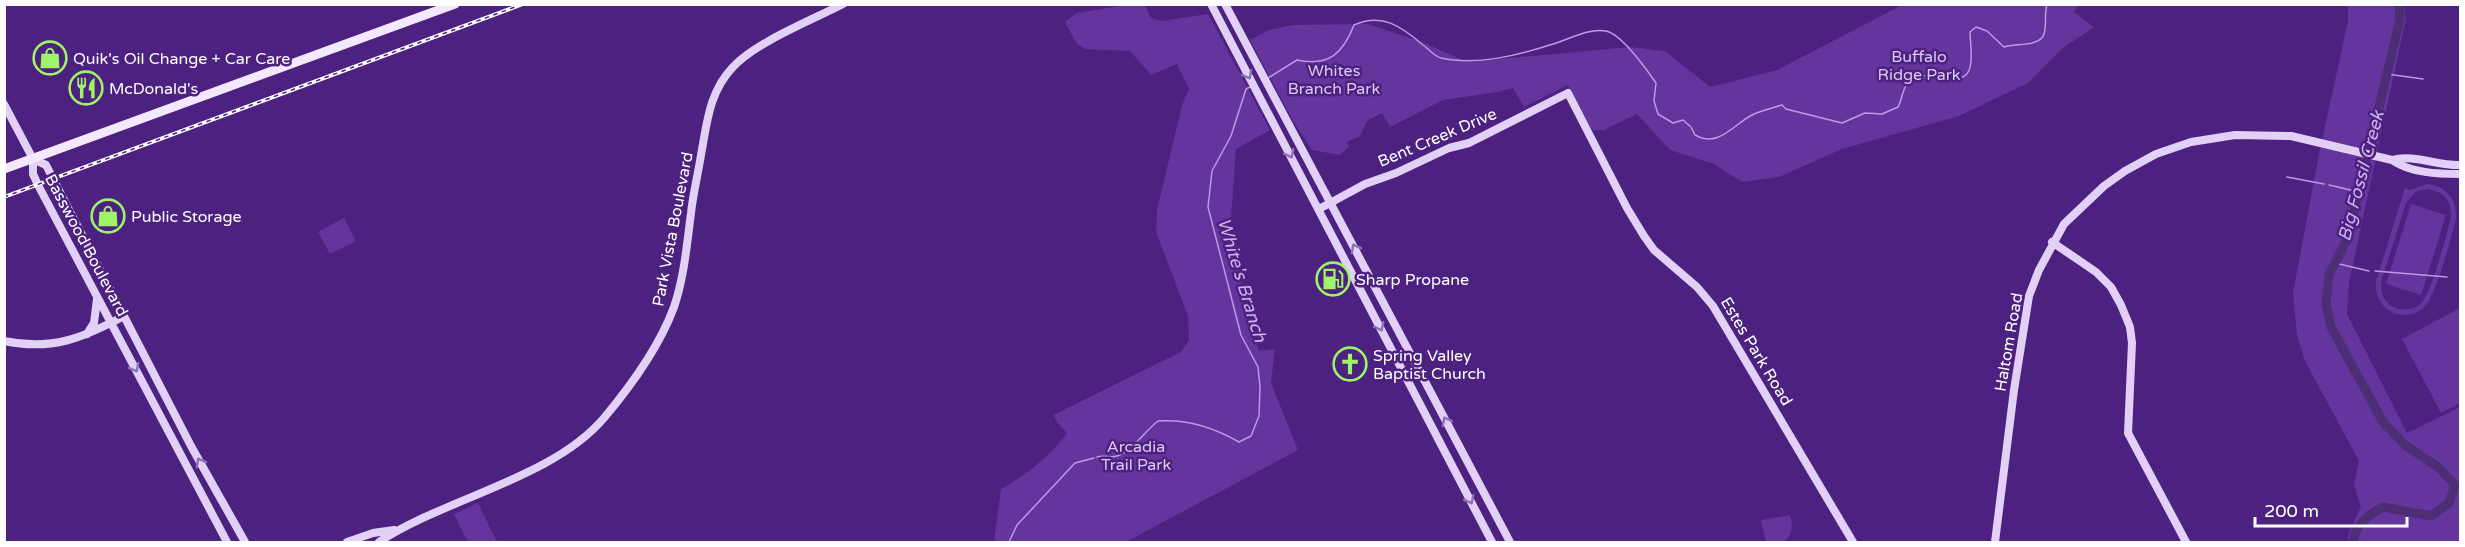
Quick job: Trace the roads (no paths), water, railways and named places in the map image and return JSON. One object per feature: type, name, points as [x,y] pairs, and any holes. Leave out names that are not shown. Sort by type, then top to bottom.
[{"type":"main road","points":[[4,169],[455,4]]},
{"type":"main road","name":"Park Vista Boulevard","points":[[379,543],[397,530],[543,464],[573,446],[602,420],[644,364],[664,330],[675,305],[709,108],[718,86],[734,65],[755,49],[843,4]]},
{"type":"main road","points":[[1211,4],[1492,543]]},
{"type":"main road","points":[[1225,4],[1510,543]]},
{"type":"main road","name":"Bent Creek Drive","points":[[1319,209],[1365,184],[1396,173],[1445,149],[1469,143],[1568,93]]},
{"type":"main road","name":"Estes Park Road","points":[[1568,93],[1640,230],[1654,249],[1697,287],[1713,306],[1853,543]]},
{"type":"main road","points":[[4,104],[33,159]]},
{"type":"main road","name":"Haltom Road","points":[[1995,543],[2026,310],[2038,270],[2064,224],[2104,186],[2141,162],[2181,145],[2235,135],[2291,136],[2392,160],[2402,166],[2460,174]]},
{"type":"main road","name":"Haltom Road","points":[[2392,160],[2403,157],[2433,164],[2460,165]]},
{"type":"main road","name":"Basswood Boulevard","points":[[227,543],[35,180],[33,159],[46,165],[245,543]]},
{"type":"main road","points":[[1299,171],[1312,165]]},
{"type":"main road","points":[[2052,242],[2103,279],[2121,305],[2130,327],[2132,343],[2128,433],[2186,543]]},
{"type":"main road","points":[[86,335],[94,323],[97,296]]},
{"type":"main road","points":[[4,341],[38,346],[59,343],[86,335],[124,316]]},
{"type":"main road","points":[[200,490],[212,484]]},
{"type":"main road","name":"Park Vista Boulevard","points":[[347,543],[373,532],[397,530]]},
{"type":"waterway","name":"White's Branch","points":[[1268,78],[1297,60],[1318,61],[1333,56],[1345,43],[1354,25],[1364,21],[1391,23],[1407,32],[1438,57],[1469,61],[1512,55],[1599,30],[1612,34],[1626,45],[1656,83],[1654,101],[1658,114],[1673,123],[1683,120],[1691,127],[1695,135],[1712,139],[1726,133],[1754,114],[1782,105],[1786,109],[1842,123],[1865,113],[1882,114],[1898,107],[1905,88],[1913,78],[1920,76],[1948,79],[1964,77],[1969,71],[1971,60],[1970,32],[1976,27],[1987,31],[2004,47],[2038,41],[2044,34],[2047,4]]},
{"type":"waterway","name":"Big Fossil Creek","points":[[2353,542],[2357,530],[2372,513],[2383,507],[2431,516],[2449,503],[2455,485],[2438,467],[2405,445],[2383,422],[2331,327],[2326,304],[2329,275],[2348,237],[2400,19],[2399,4]]},
{"type":"waterway","points":[[2387,74],[2423,79]]},
{"type":"waterway","name":"White's Branch","points":[[1097,457],[1114,457],[1122,454],[1158,421],[1179,421],[1200,426],[1239,442],[1251,436],[1259,416],[1258,367],[1241,335],[1208,207],[1212,171],[1231,136],[1246,89],[1250,87]]},
{"type":"waterway","points":[[2287,177],[2324,184]]},
{"type":"waterway","points":[[2329,185],[2359,192]]},
{"type":"waterway","points":[[2335,263],[2369,271]]},
{"type":"waterway","points":[[2375,271],[2447,277]]},
{"type":"waterway","name":"White's Branch","points":[[1009,542],[1017,525],[1075,463],[1094,458]]},
{"type":"railway","points":[[4,197],[523,4]]},
{"type":"place","name":"Quik's Oil Change + Car Care","points":[[50,58]]},
{"type":"place","name":"McDonald's","points":[[86,88]]},
{"type":"place","name":"Public Storage","points":[[108,216]]},
{"type":"place","name":"Sharp Propane","points":[[1333,279]]},
{"type":"place","name":"Spring Valley Baptist Church","points":[[1350,364]]},
{"type":"park label","name":"Buffalo Ridge Park","points":[[1919,65]]},
{"type":"park label","name":"Whites Branch Park","points":[[1334,79]]},
{"type":"park label","name":"Arcadia Trail Park","points":[[1136,455]]}]
